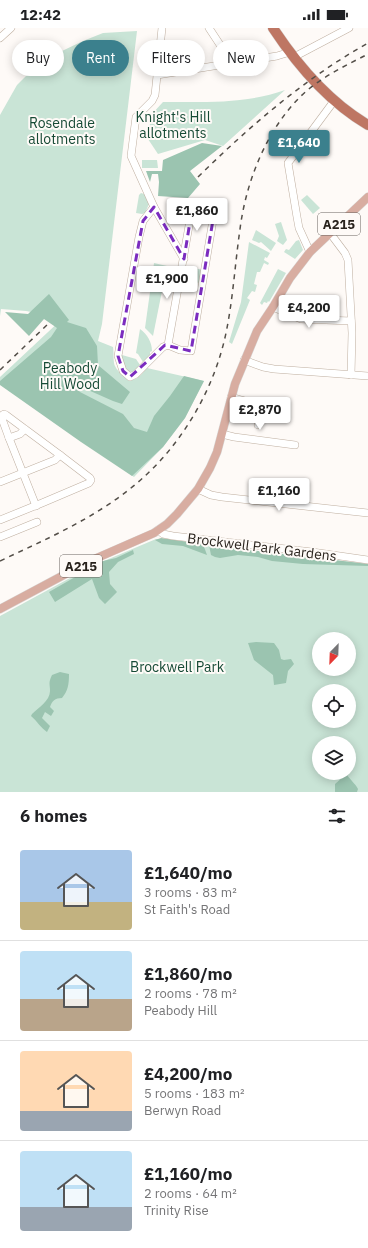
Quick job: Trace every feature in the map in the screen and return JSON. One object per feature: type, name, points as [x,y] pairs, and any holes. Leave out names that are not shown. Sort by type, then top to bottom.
[{"type":"highway","points":[[273,28],[292,54],[321,88],[334,101],[368,125]]},
{"type":"main road","name":"A215","points":[[0,609],[90,561],[135,542],[158,530],[176,514],[198,489],[211,465],[222,434],[231,397],[244,360],[257,331],[290,278],[310,252],[368,197]]},
{"type":"street","points":[[0,38],[11,28]]},
{"type":"street","points":[[161,40],[162,28]]},
{"type":"street","points":[[209,28],[217,40]]},
{"type":"street","points":[[269,57],[292,54],[350,28]]},
{"type":"street","points":[[157,76],[155,95],[136,116],[131,156],[154,207],[184,259]]},
{"type":"street","points":[[310,252],[299,228],[288,163],[334,101]]},
{"type":"street","points":[[154,207],[143,221],[141,229],[118,356],[123,371],[130,377],[136,374],[163,347],[168,345],[180,350],[191,351],[215,208],[211,204],[193,203],[168,345]]},
{"type":"street","points":[[330,233],[345,253],[348,260],[352,350],[351,375]]},
{"type":"street","points":[[175,244],[187,240]]},
{"type":"street","points":[[273,307],[301,319],[351,321]]},
{"type":"street","points":[[244,360],[274,369],[368,376]]},
{"type":"street","points":[[231,397],[262,406],[258,425]]},
{"type":"street","points":[[0,520],[36,506],[91,481],[90,478],[60,455],[6,415],[3,415],[1,419],[36,506]]},
{"type":"street","points":[[9,438],[20,434],[25,429]]},
{"type":"street","points":[[222,434],[295,445]]},
{"type":"street","points":[[0,482],[55,460],[60,455]]},
{"type":"street","points":[[198,489],[211,495],[222,497],[368,513]]},
{"type":"street","points":[[0,537],[37,522]]},
{"type":"street","name":"Brockwell Park Gardens","points":[[158,530],[163,534],[173,536],[368,560]]},
{"type":"highlighted area","points":[[193,203],[211,204],[215,208],[191,351],[165,345],[130,377],[123,371],[118,356],[143,221],[154,207],[184,259]]},
{"type":"green space","name":"Rosendale allotments","points":[[137,31],[102,324],[98,341],[113,347],[115,366],[122,375],[129,379],[137,378],[147,368],[204,381],[185,418],[163,447],[134,477],[0,381],[0,377],[63,318],[26,311],[1,309],[0,316],[0,115],[17,85],[26,76],[64,76],[64,50],[72,46],[72,76],[129,76],[129,40],[86,40],[103,33]]},
{"type":"green space","name":"Knight's Hill allotments","points":[[285,90],[223,146],[205,140],[158,154],[148,139],[151,115],[163,102],[240,100],[270,95]]},
{"type":"green space","points":[[202,143],[222,146],[190,171],[200,184],[188,198],[158,196],[158,174],[152,174],[150,182],[146,171],[162,171],[163,160]]},
{"type":"green space","points":[[142,160],[157,160],[158,168],[142,168]]},
{"type":"green space","points":[[141,193],[147,198],[149,204],[145,213],[142,214],[136,213],[139,195]]},
{"type":"green space","points":[[307,195],[320,208],[313,214],[301,200]]},
{"type":"green space","points":[[281,222],[287,240],[283,245],[277,241],[279,236],[275,224]]},
{"type":"green space","points":[[256,230],[276,243],[271,251],[261,242],[259,243],[252,240]]},
{"type":"green space","points":[[299,240],[303,250],[295,259],[284,252],[286,249],[289,250],[296,241]]},
{"type":"green space","points":[[249,242],[270,253],[264,260],[269,263],[268,265],[264,263],[260,272],[257,272],[254,284],[257,285],[255,292],[252,291],[247,298],[250,300],[232,344],[229,342],[241,302]]},
{"type":"green space","points":[[154,263],[167,266],[153,336],[145,328]]},
{"type":"green space","points":[[189,267],[203,270],[200,283],[186,281]]},
{"type":"green space","points":[[278,269],[286,273],[269,302],[264,302],[262,305],[260,303]]},
{"type":"green space","name":"Peabody Hill Wood","points":[[49,294],[69,320],[67,322],[86,328],[97,346],[98,365],[130,392],[122,404],[70,382],[80,392],[123,414],[134,428],[147,432],[154,416],[184,376],[204,381],[185,418],[163,447],[132,476],[0,385],[0,381],[51,337],[57,328],[44,319],[29,336],[5,312],[28,314]]},
{"type":"green space","points":[[140,329],[149,338],[152,348],[150,355],[143,362],[136,353]]},
{"type":"green space","points":[[122,355],[136,359],[140,365],[135,373],[126,371],[121,360]]},
{"type":"green space","points":[[161,538],[203,544],[207,555],[183,546],[162,544],[155,540]]},
{"type":"green space","name":"Brockwell Park","points":[[156,539],[368,564],[368,792],[0,792],[0,616],[104,561]]},
{"type":"green space","points":[[209,545],[368,564],[368,566],[303,564],[272,561],[258,557],[238,555],[220,558],[211,555]]},
{"type":"green space","points":[[133,550],[134,554],[118,562],[109,572],[110,584],[117,592],[105,604],[99,598],[92,579],[55,602],[49,592],[103,561],[116,558]]},
{"type":"green space","points":[[248,643],[274,643],[279,650],[281,659],[291,659],[294,664],[288,671],[286,683],[274,685],[273,675],[254,660]]},
{"type":"green space","points":[[60,672],[69,674],[68,687],[62,698],[54,700],[52,703],[50,707],[54,711],[51,716],[45,712],[42,718],[50,726],[47,732],[31,716],[48,698],[52,675]]},
{"type":"green space","points":[[340,780],[351,780],[358,789],[357,792],[335,792],[335,784]]},
{"type":"railway","points":[[198,177],[278,104],[344,57],[368,43]]},
{"type":"railway","points":[[0,561],[74,525],[119,497],[160,461],[178,439],[194,415],[208,389],[223,347],[243,211],[253,176],[268,141],[277,125],[307,90],[332,73],[368,54]]},
{"type":"railway","points":[[0,370],[48,324]]}]
